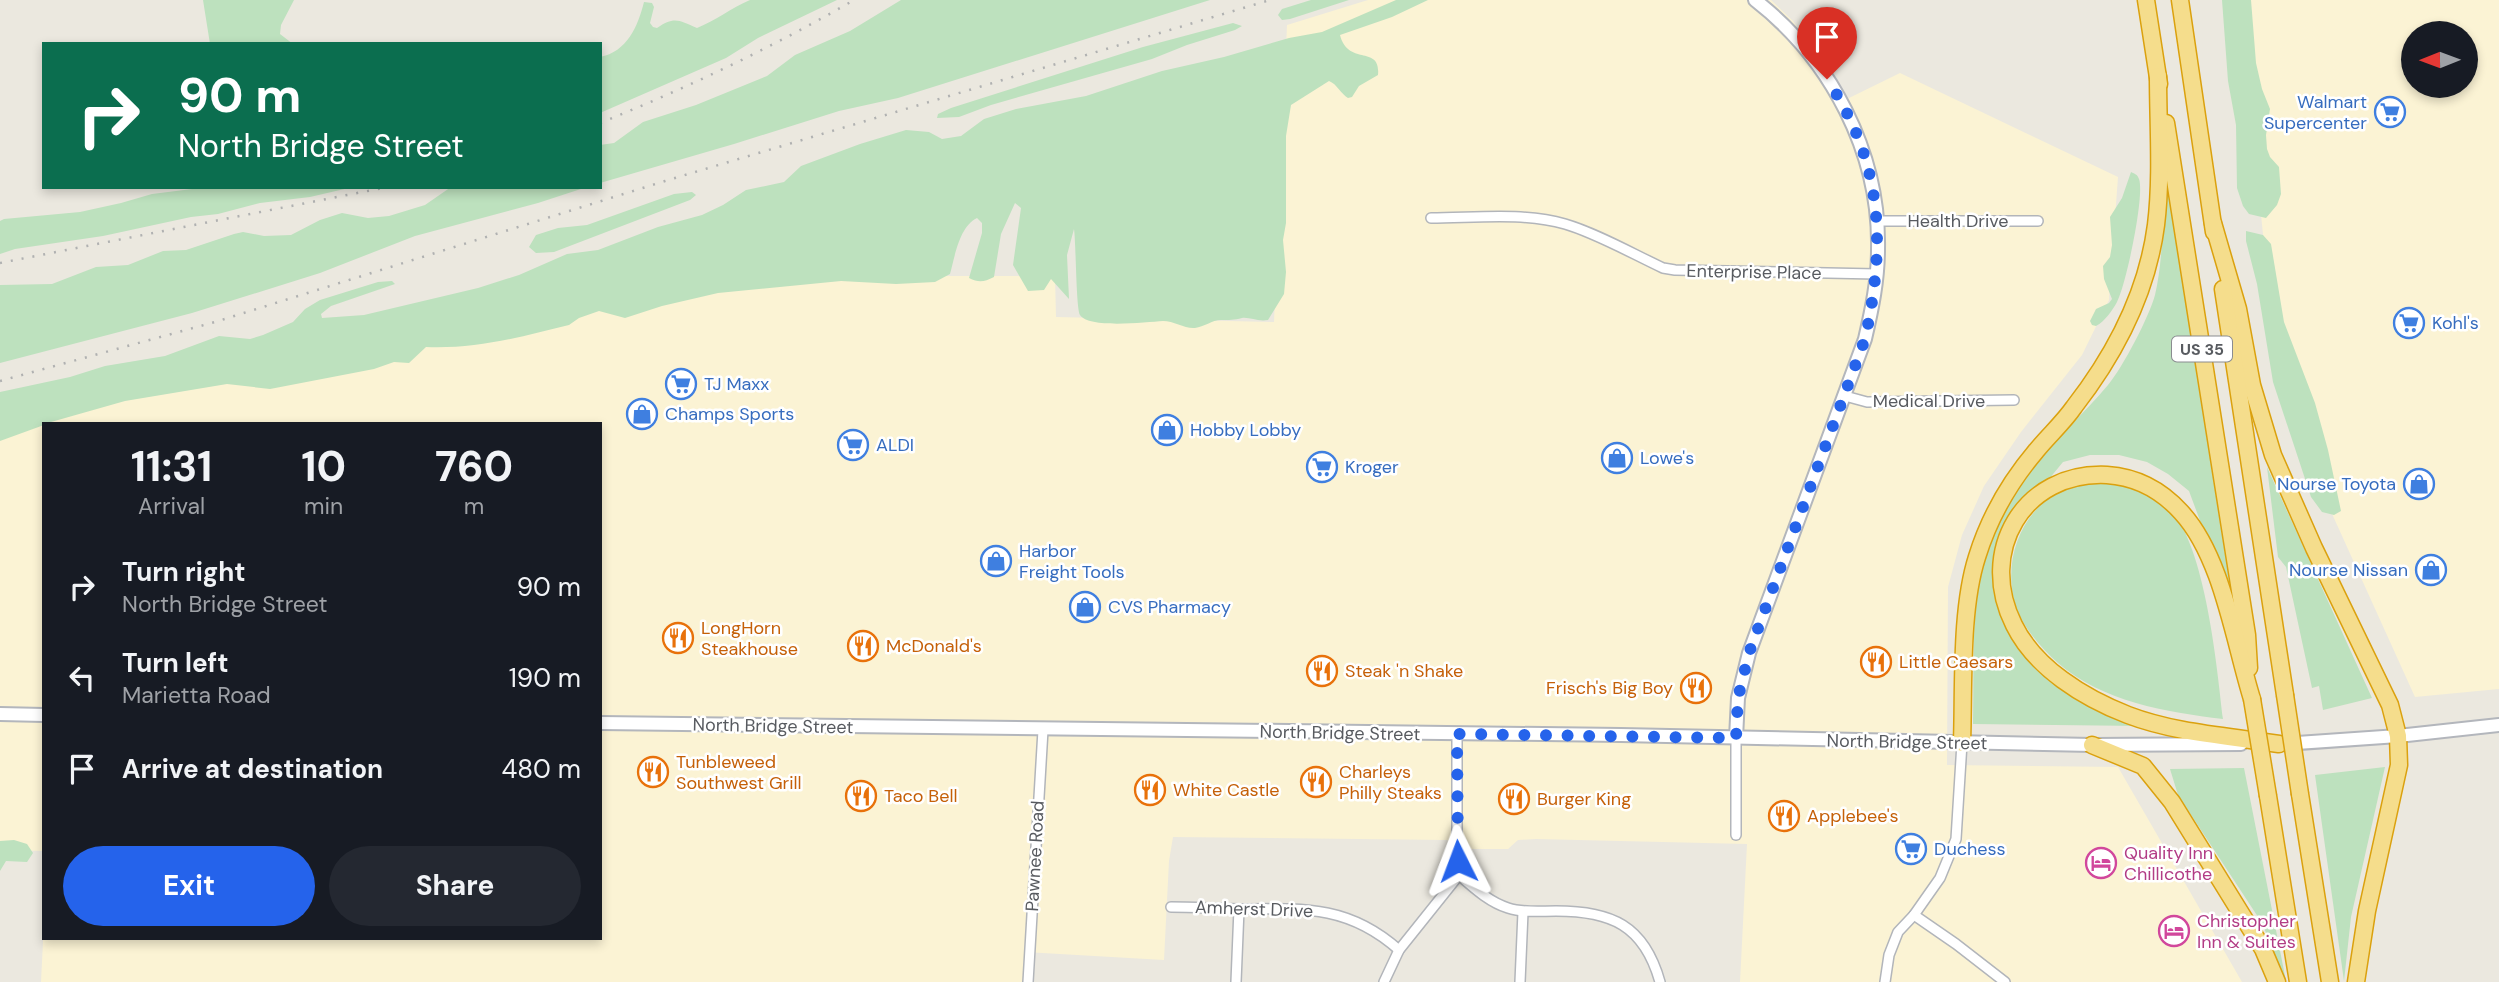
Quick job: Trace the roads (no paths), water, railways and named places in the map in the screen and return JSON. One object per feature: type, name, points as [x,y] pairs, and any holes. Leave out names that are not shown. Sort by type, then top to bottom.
[{"type":"highway","name":"US 35","points":[[2146,0],[2247,635],[2252,698],[2298,982]]},
{"type":"highway","name":"US 35","points":[[2180,0],[2330,982]]},
{"type":"highway","points":[[1962,743],[1969,596],[1976,559],[1992,517],[2018,475],[2073,410],[2105,365],[2122,336],[2138,297],[2156,226],[2159,186],[2158,76]]},
{"type":"highway","points":[[2213,223],[2238,309],[2252,385],[2273,455],[2390,705],[2398,736],[2399,765],[2367,911],[2356,982]]},
{"type":"highway","points":[[2252,698],[2222,593],[2206,548],[2182,513],[2164,496],[2133,479],[2095,475],[2073,477],[2050,485],[2018,515],[2003,553],[2000,576],[2004,601],[2014,626],[2042,662],[2088,695],[2126,714],[2157,724],[2279,744]]},
{"type":"highway","points":[[2092,746],[2143,766],[2172,802],[2263,949],[2277,982]]},
{"type":"main road","points":[[1736,738],[1738,698],[1749,653],[1865,339],[1877,274],[1877,221],[1872,182],[1847,111],[1798,38],[1755,0]]},
{"type":"main road","points":[[0,714],[42,715]]},
{"type":"main road","name":"North Bridge Street","points":[[602,723],[1736,738],[2092,746],[2279,744],[2398,736],[2499,725]]},
{"type":"street","name":"Enterprise Place","points":[[1430,218],[1554,221],[1581,230],[1663,268],[1688,272],[1877,274]]},
{"type":"street","name":"Health Drive","points":[[1877,221],[2038,221]]},
{"type":"street","name":"Medical Drive","points":[[1845,397],[1867,402],[2014,401]]},
{"type":"street","name":"Pawnee Road","points":[[1028,982],[1042,730]]},
{"type":"street","points":[[1384,982],[1399,950],[1460,875],[1457,734]]},
{"type":"street","points":[[1736,738],[1736,835]]},
{"type":"street","points":[[1885,982],[1893,942],[1940,878],[1956,839],[1962,743]]},
{"type":"street","points":[[1460,875],[1494,903],[1523,912],[1594,913],[1622,923],[1643,944],[1652,958],[1660,982]]},
{"type":"street","name":"Amherst Drive","points":[[1171,907],[1320,910],[1363,924],[1399,950]]},
{"type":"street","points":[[1236,982],[1239,909]]},
{"type":"street","points":[[1520,982],[1523,912]]},
{"type":"street","points":[[1914,915],[2005,982]]},
{"type":"railway","points":[[602,122],[729,66],[854,0]]},
{"type":"railway","points":[[0,381],[215,322],[665,181],[1270,0]]},
{"type":"railway","points":[[0,263],[378,189]]},
{"type":"place","name":"Walmart Supercenter","points":[[2390,112]]},
{"type":"place","name":"Kohl's","points":[[2409,323]]},
{"type":"place","name":"TJ Maxx","points":[[681,384]]},
{"type":"place","name":"Champs Sports","points":[[642,414]]},
{"type":"place","name":"Hobby Lobby","points":[[1167,430]]},
{"type":"place","name":"ALDI","points":[[853,445]]},
{"type":"place","name":"Lowe's","points":[[1617,458]]},
{"type":"place","name":"Kroger","points":[[1322,467]]},
{"type":"place","name":"Nourse Toyota","points":[[2419,484]]},
{"type":"place","name":"Harbor Freight Tools","points":[[996,561]]},
{"type":"place","name":"Nourse Nissan","points":[[2431,570]]},
{"type":"place","name":"CVS Pharmacy","points":[[1085,607]]},
{"type":"place","name":"LongHorn Steakhouse","points":[[678,638]]},
{"type":"place","name":"McDonald's","points":[[863,646]]},
{"type":"place","name":"Little Caesars","points":[[1876,662]]},
{"type":"place","name":"Steak 'n Shake","points":[[1322,671]]},
{"type":"place","name":"Frisch's Big Boy","points":[[1696,688]]},
{"type":"place","name":"Tunbleweed Southwest Grill","points":[[653,772]]},
{"type":"place","name":"Charleys Philly Steaks","points":[[1316,782]]},
{"type":"place","name":"White Castle","points":[[1150,790]]},
{"type":"place","name":"Taco Bell","points":[[861,796]]},
{"type":"place","name":"Burger King","points":[[1514,799]]},
{"type":"place","name":"Applebee's","points":[[1784,816]]},
{"type":"place","name":"Duchess","points":[[1911,849]]},
{"type":"place","name":"Quality Inn Chillicothe","points":[[2101,863]]},
{"type":"place","name":"Christopher Inn & Suites","points":[[2174,931]]}]
